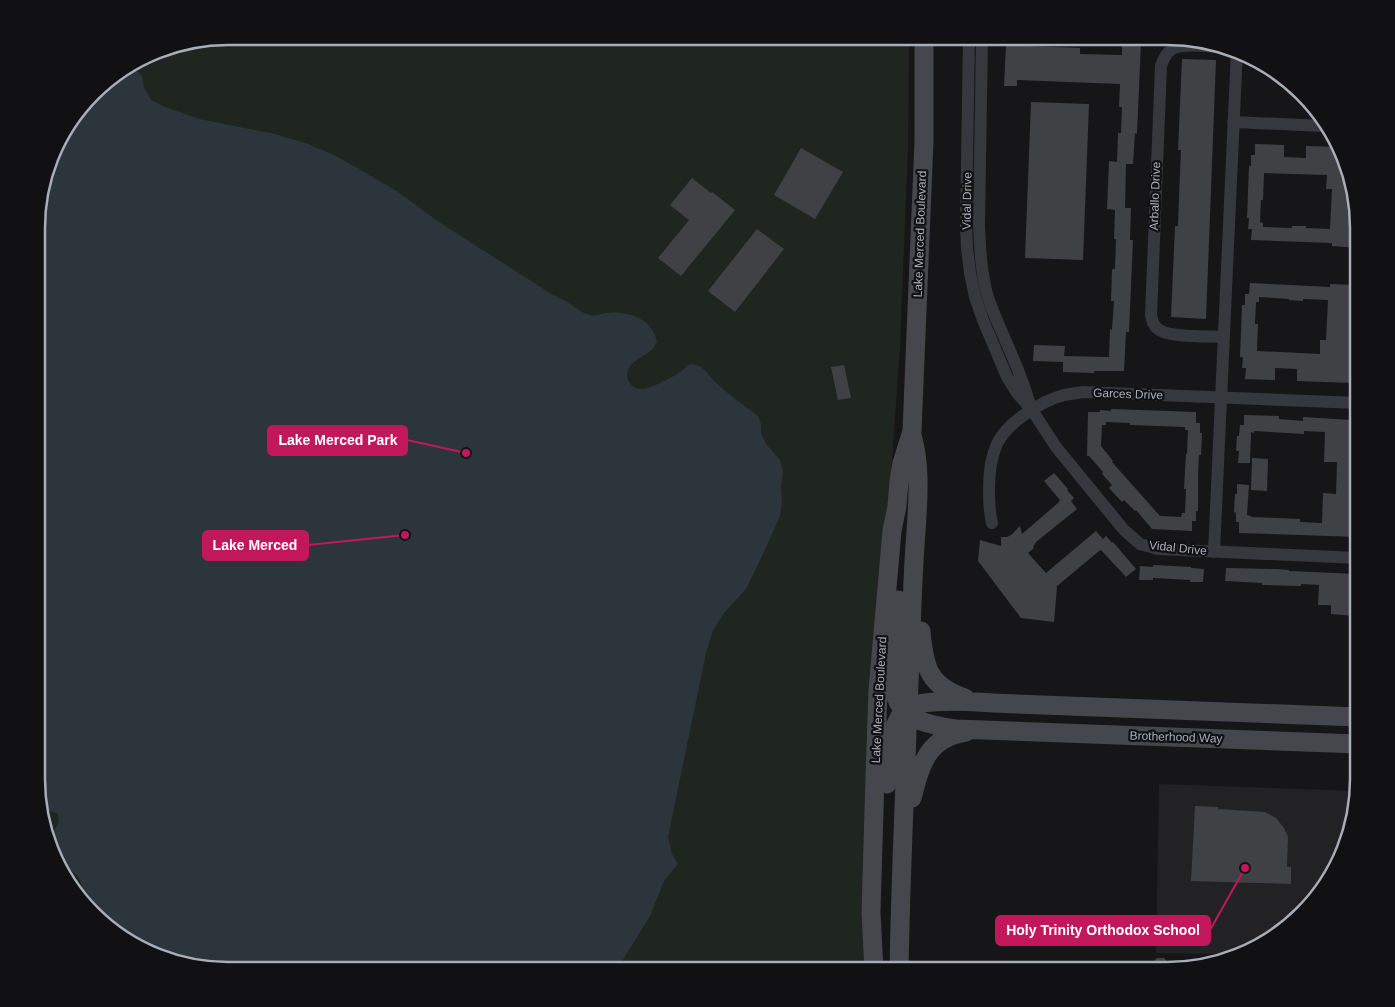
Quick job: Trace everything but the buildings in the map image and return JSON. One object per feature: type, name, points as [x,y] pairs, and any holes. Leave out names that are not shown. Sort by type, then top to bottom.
[{"type":"main road","name":"Lake Merced Boulevard","points":[[899,962],[907,711],[919,482],[917,456],[912,431],[924,141],[924,45]]},
{"type":"main road","name":"Lake Merced Boulevard","points":[[874,962],[872,889],[878,690],[890,541],[897,506],[898,481],[912,431]]},
{"type":"main road","points":[[897,506],[900,536],[894,687],[898,702],[907,711],[925,722],[943,727],[993,730]]},
{"type":"main road","points":[[914,554],[923,654],[927,668],[935,680],[947,691],[964,698],[993,703]]},
{"type":"main road","points":[[882,962],[882,912],[890,746],[900,716],[919,704],[939,701],[1350,717]]},
{"type":"main road","points":[[903,833],[922,764],[931,749],[954,734],[993,730]]},
{"type":"main road","name":"Brotherhood Way","points":[[993,730],[1350,744]]},
{"type":"street","name":"Vidal Drive","points":[[969,45],[966,225],[970,273],[975,297],[1007,377],[1017,393],[1032,410],[1056,447],[1124,530],[1140,544],[1158,549],[1350,558]]},
{"type":"street","name":"Vidal Drive","points":[[982,45],[979,225],[983,271],[987,294],[1019,372],[1032,410]]},
{"type":"street","name":"Arballo Drive","points":[[1186,46],[1171,50],[1161,66],[1151,315],[1153,324],[1159,331],[1168,334],[1224,336]]},
{"type":"street","points":[[1214,552],[1237,59]]},
{"type":"street","points":[[1233,122],[1318,126]]},
{"type":"street","name":"Garces Drive","points":[[992,523],[988,511],[989,481],[991,462],[998,442],[1011,425],[1032,410],[1047,401],[1064,395],[1083,392],[1350,403]]},
{"type":"shaded area","points":[[216,45],[909,45],[908,147],[900,347],[888,518],[869,962],[216,962],[181,956],[158,948],[117,924],[83,890],[59,849],[51,826],[45,791],[45,216],[51,181],[59,158],[83,117],[117,83],[158,59],[181,51]]},
{"type":"shaded area","points":[[137,70],[142,76],[144,87],[151,100],[165,107],[199,119],[275,134],[308,144],[336,156],[398,192],[439,222],[582,312],[594,316],[613,312],[622,313],[645,321],[655,334],[657,342],[651,350],[631,365],[627,377],[633,387],[642,389],[650,387],[672,377],[685,367],[694,364],[702,368],[716,383],[758,416],[761,424],[761,433],[766,444],[780,460],[783,471],[780,516],[746,589],[724,613],[713,630],[706,653],[668,837],[672,854],[678,864],[664,881],[650,916],[622,962],[216,962],[181,956],[147,943],[127,931],[107,916],[91,900],[81,887],[80,879],[70,870],[59,849],[53,831],[59,819],[57,813],[48,811],[45,791],[45,216],[55,169],[64,147],[76,127],[91,107],[107,91]]},
{"type":"shaded area","points":[[1159,784],[1350,791],[1344,826],[1331,860],[1312,890],[1288,916],[1248,943],[1221,954],[1156,953]]},
{"type":"place","name":"Lake Merced Park","points":[[466,453]]},
{"type":"place","name":"Lake Merced","points":[[405,535]]},
{"type":"place","name":"Holy Trinity Orthodox School","points":[[1245,868]]}]
